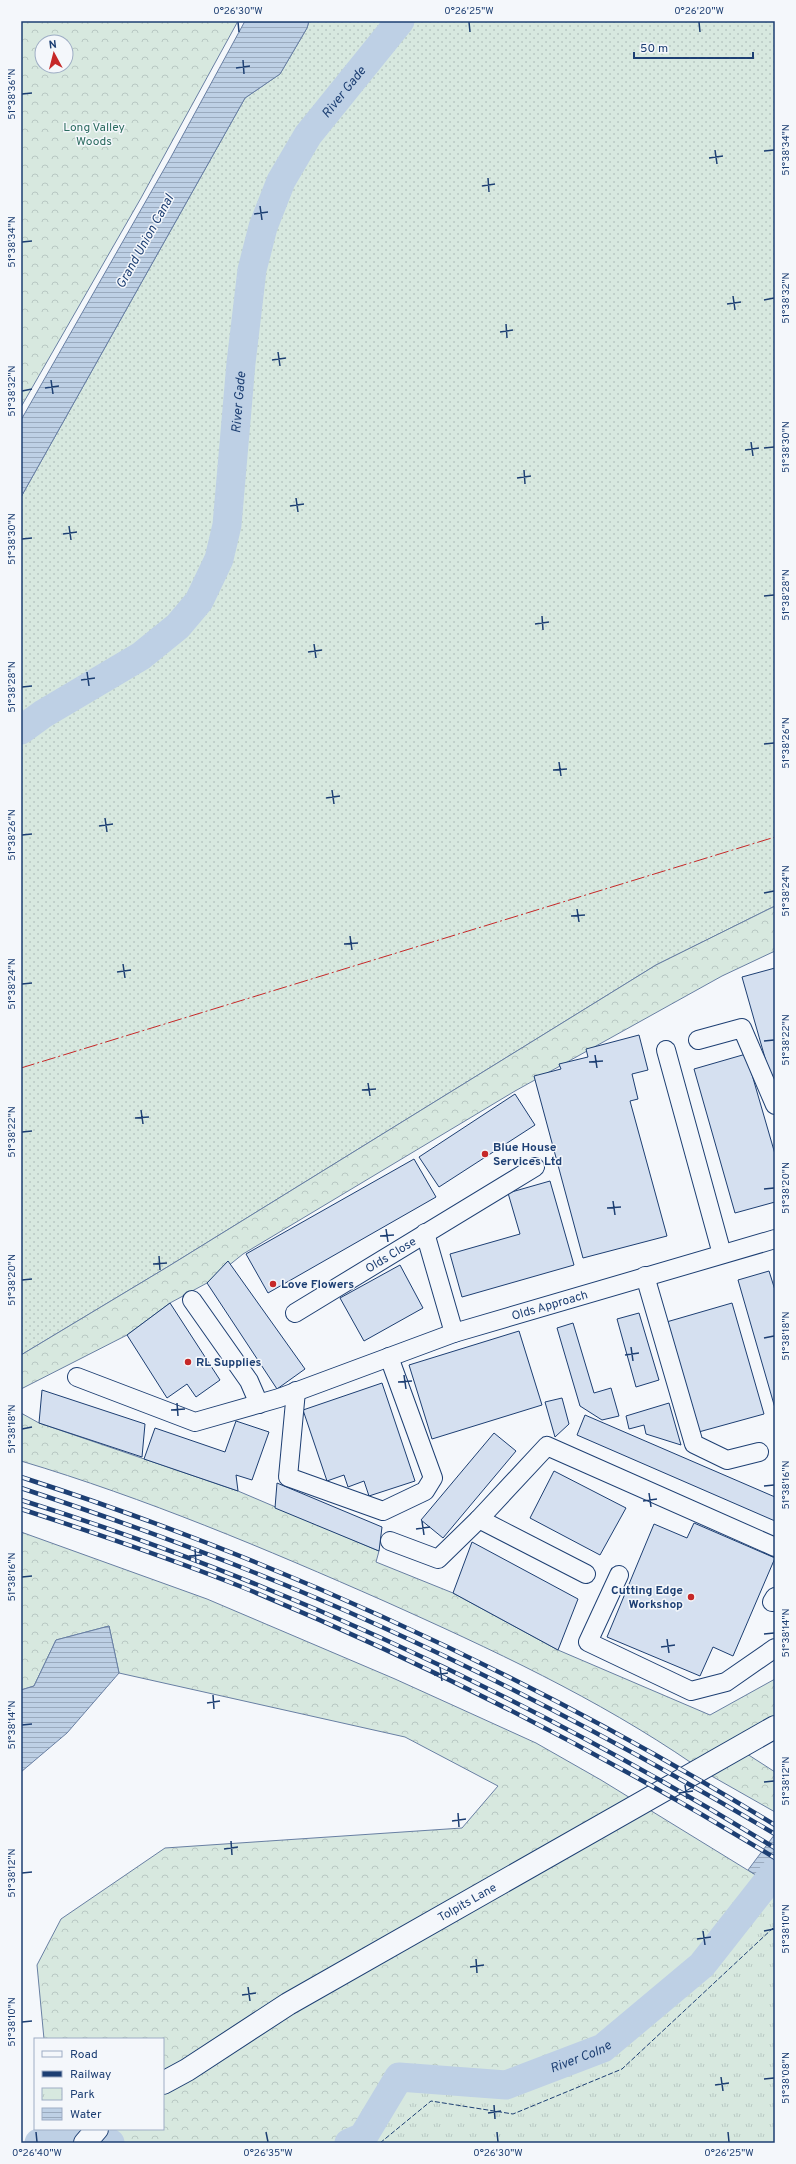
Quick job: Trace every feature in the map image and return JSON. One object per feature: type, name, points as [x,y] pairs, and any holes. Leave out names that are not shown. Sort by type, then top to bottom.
[{"type":"main road","name":"Tolpits Lane","points":[[164,2082],[187,2070],[288,2004],[775,1727]]},
{"type":"main road","points":[[85,2143],[96,2130]]},
{"type":"street","points":[[698,1040],[742,1028],[775,1105]]},
{"type":"street","points":[[666,1050],[722,1254]]},
{"type":"street","name":"Olds Close","points":[[295,1313],[535,1167]]},
{"type":"street","name":"Olds Close","points":[[425,1233],[454,1333]]},
{"type":"street","name":"Olds Approach","points":[[77,1377],[195,1422],[259,1404],[454,1333],[775,1239]]},
{"type":"street","points":[[645,1276],[694,1444],[728,1460],[759,1452]]},
{"type":"street","points":[[192,1300],[249,1381],[259,1404]]},
{"type":"street","points":[[296,1391],[288,1477],[383,1512],[425,1491],[433,1478],[389,1357]]},
{"type":"street","points":[[390,1541],[438,1559],[479,1519],[547,1446],[775,1547]]},
{"type":"street","points":[[479,1519],[586,1574]]},
{"type":"street","points":[[619,1574],[588,1642],[691,1691],[726,1682],[775,1648]]},
{"type":"green space","name":"Long Valley Woods","points":[[21,21],[238,21],[141,198],[21,407]]},
{"type":"green space","points":[[309,21],[775,21],[775,906],[656,965],[169,1266],[21,1355],[21,497],[245,98],[280,74],[307,28]]},
{"type":"green space","points":[[775,906],[775,951],[722,976],[515,1091],[243,1254],[207,1283],[170,1303],[127,1335],[21,1389],[21,1355],[169,1266],[656,965]]},
{"type":"green space","points":[[21,1413],[39,1423],[238,1491],[379,1551],[376,1562],[453,1593],[558,1650],[710,1715],[775,1679],[775,1718],[693,1764],[619,1717],[543,1676],[464,1637],[295,1562],[205,1525],[113,1491],[21,1461]]},
{"type":"green space","points":[[21,1532],[207,1599],[395,1679],[536,1743],[601,1780],[767,1882],[702,1965],[603,2048],[506,2085],[399,2077],[363,2137],[349,2143],[94,2143],[102,2141],[105,2130],[164,2130],[164,2038],[44,2038],[37,1965],[61,1919],[165,1848],[462,1828],[498,1786],[405,1737],[119,1673],[109,1626],[56,1640],[34,1686],[21,1690]]},
{"type":"green space","points":[[744,1752],[775,1772],[775,1812],[708,1774]]},
{"type":"green space","points":[[767,1882],[775,1887],[775,2143],[349,2143],[363,2137],[399,2077],[506,2085],[603,2048],[702,1965]]},
{"type":"water","name":"Grand Union Canal","points":[[245,21],[309,21],[307,28],[280,74],[245,98],[21,497],[21,420],[171,157]]},
{"type":"water","points":[[109,1626],[119,1673],[67,1733],[21,1772],[21,1690],[34,1686],[56,1640]]},
{"type":"water","points":[[775,1834],[775,1887],[748,1870]]},
{"type":"building","points":[[775,968],[775,1086],[773,1086],[742,977]]},
{"type":"building","points":[[639,1035],[648,1070],[632,1074],[638,1099],[630,1101],[667,1236],[583,1258],[534,1076],[561,1069],[559,1064],[588,1057],[586,1049]]},
{"type":"building","points":[[746,1054],[775,1154],[775,1202],[735,1213],[694,1069]]},
{"type":"building","points":[[515,1094],[535,1125],[439,1187],[419,1157]]},
{"type":"building","points":[[414,1159],[436,1197],[268,1293],[246,1254]]},
{"type":"building","points":[[550,1181],[574,1265],[462,1297],[450,1254],[520,1234],[508,1193]]},
{"type":"building","points":[[228,1261],[305,1369],[277,1389],[207,1283]]},
{"type":"building","points":[[400,1265],[423,1308],[364,1341],[340,1298]]},
{"type":"building","points":[[769,1271],[775,1290],[775,1408],[738,1280]]},
{"type":"building","points":[[170,1303],[220,1380],[196,1397],[187,1384],[167,1398],[127,1335]]},
{"type":"building","points":[[732,1303],[764,1414],[695,1433],[663,1323]]},
{"type":"building","points":[[639,1313],[659,1380],[636,1387],[617,1319]]},
{"type":"building","points":[[573,1323],[594,1393],[611,1388],[619,1416],[602,1420],[580,1406],[557,1328]]},
{"type":"building","points":[[519,1331],[542,1405],[432,1439],[409,1365]]},
{"type":"building","points":[[382,1383],[415,1481],[369,1496],[364,1481],[348,1487],[344,1475],[327,1481],[303,1410]]},
{"type":"building","points":[[42,1390],[145,1424],[142,1457],[39,1423]]},
{"type":"building","points":[[562,1398],[569,1424],[555,1437],[545,1402]]},
{"type":"building","points":[[669,1403],[681,1445],[646,1434],[644,1425],[629,1429],[626,1416]]},
{"type":"building","points":[[585,1415],[775,1497],[775,1521],[577,1435]]},
{"type":"building","points":[[236,1421],[269,1432],[252,1480],[236,1475],[238,1491],[144,1459],[155,1428],[225,1452]]},
{"type":"building","points":[[494,1433],[516,1451],[443,1538],[421,1520]]},
{"type":"building","points":[[554,1471],[626,1508],[600,1555],[530,1518]]},
{"type":"building","points":[[277,1483],[382,1527],[379,1551],[275,1508]]},
{"type":"building","name":"Cutting Edge Workshop","points":[[694,1523],[775,1558],[733,1656],[713,1647],[700,1676],[607,1637],[654,1524],[687,1538]]},
{"type":"building","points":[[472,1542],[578,1599],[558,1650],[453,1593]]},
{"type":"waterway","name":"River Gade","points":[[21,730],[43,714],[141,656],[178,626],[199,601],[219,559],[227,525],[241,363],[252,270],[263,227],[281,181],[308,135],[400,21]]},
{"type":"waterway","name":"River Colne","points":[[349,2143],[363,2137],[399,2077],[506,2085],[603,2048],[702,1965],[775,1872]]},
{"type":"waterway","name":"River Colne","points":[[39,2143],[67,2132],[110,2143]]},
{"type":"railway","points":[[21,1477],[119,1510],[217,1547],[313,1586],[408,1628],[594,1721],[775,1825]]},
{"type":"railway","points":[[21,1488],[137,1528],[253,1572],[387,1629],[454,1660],[584,1727],[648,1761],[775,1834]]},
{"type":"railway","points":[[21,1500],[120,1533],[217,1569],[314,1608],[409,1651],[503,1696],[595,1744],[686,1795],[775,1848]]},
{"type":"railway","points":[[21,1509],[132,1546],[215,1576],[311,1616],[379,1647],[514,1712],[646,1782],[775,1858]]},
{"type":"fence","points":[[380,2143],[431,2101],[513,2114],[622,2069],[773,1928],[775,1930]]},
{"type":"power","points":[[21,1068],[775,837]]},
{"type":"place","name":"Blue House Services Ltd","points":[[485,1154]]},
{"type":"place","name":"Love Flowers","points":[[273,1284]]},
{"type":"place","name":"RL Supplies","points":[[188,1362]]},
{"type":"place","name":"Cutting Edge Workshop","points":[[691,1597]]}]
